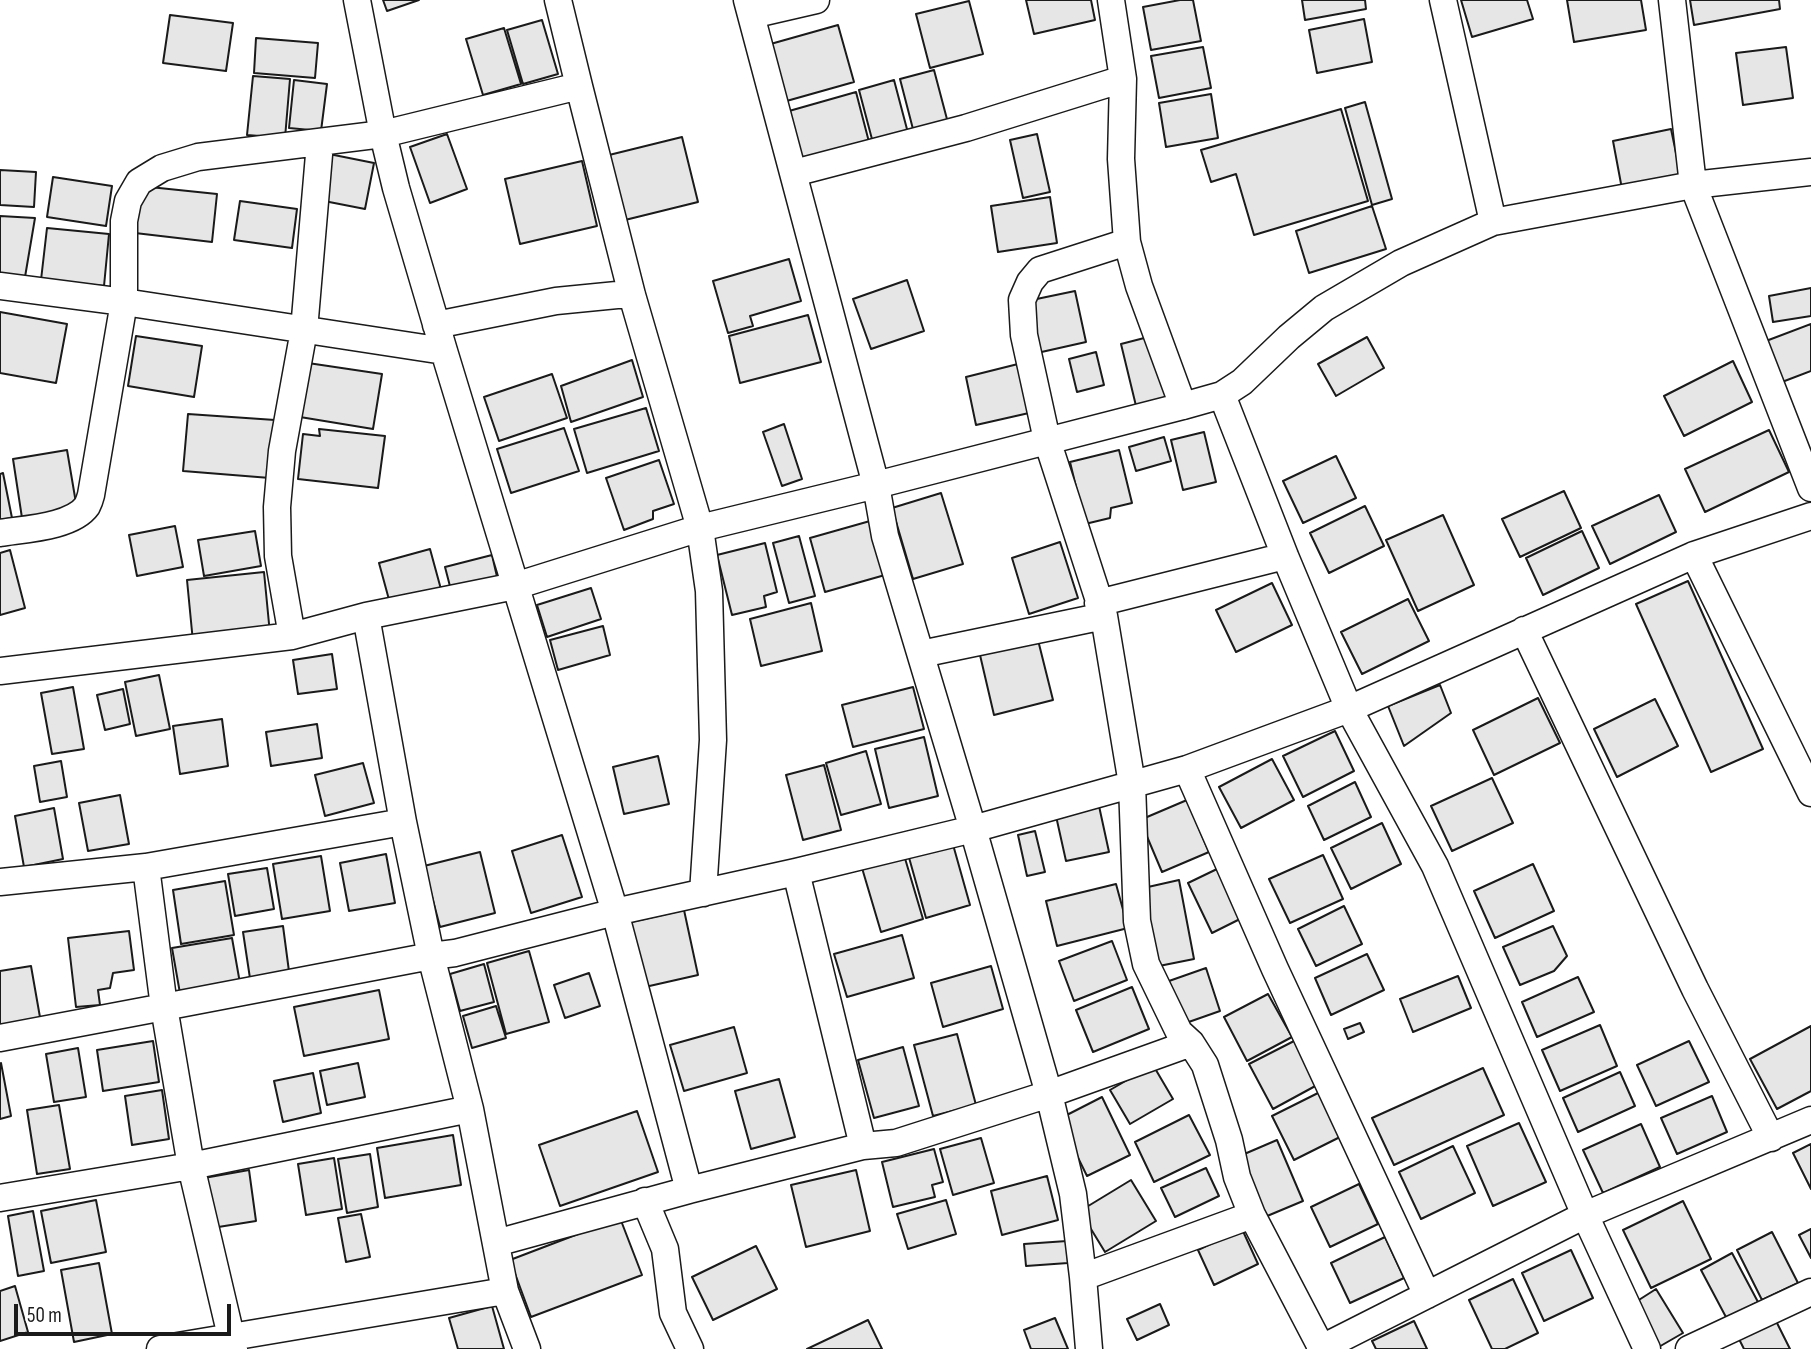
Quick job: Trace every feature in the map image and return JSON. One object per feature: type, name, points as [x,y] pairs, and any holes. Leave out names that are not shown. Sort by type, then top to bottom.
[{"type":"street","points":[[357,0],[396,188],[615,912],[688,1190]]},
{"type":"street","points":[[558,0],[632,295],[700,528],[709,591],[713,740],[703,892]]},
{"type":"street","points":[[816,0],[749,7],[876,485],[885,536],[1049,1094],[1073,1194],[1089,1349]]},
{"type":"street","points":[[1111,0],[1123,79],[1121,159],[1127,242],[1139,286],[1183,406]]},
{"type":"street","points":[[1443,0],[1493,222]]},
{"type":"street","points":[[1672,0],[1693,185],[1811,488]]},
{"type":"street","points":[[794,173],[966,128],[1123,79]]},
{"type":"street","points":[[0,533],[58,523],[86,507],[91,495],[124,302],[124,221],[128,201],[139,182],[162,167],[198,157],[383,134],[579,86]]},
{"type":"street","points":[[292,636],[278,556],[277,507],[282,451],[304,330],[320,143]]},
{"type":"street","points":[[0,671],[292,636],[366,616],[515,586],[700,528],[1183,406],[1222,395],[1242,382],[1324,308],[1401,263],[1493,222],[1693,185],[1811,172]]},
{"type":"street","points":[[1127,242],[1040,270],[1030,282],[1022,300],[1024,335],[1047,440],[1101,609],[1132,784],[1137,921],[1146,964],[1179,1032],[1191,1042],[1205,1065],[1229,1140],[1237,1177],[1252,1215],[1321,1349],[1585,1215],[1811,1120]]},
{"type":"street","points":[[0,286],[124,302],[444,351]]},
{"type":"street","points":[[436,325],[556,301],[632,295]]},
{"type":"street","points":[[1222,395],[1349,709],[1435,866],[1585,1215],[1647,1349]]},
{"type":"street","points":[[0,1038],[455,953],[615,912],[973,829],[1186,769],[1349,709],[1694,555],[1811,516]]},
{"type":"street","points":[[1694,555],[1811,793]]},
{"type":"street","points":[[921,654],[1101,609],[1285,556]]},
{"type":"street","points":[[366,616],[402,822],[431,956],[470,1110],[505,1292],[527,1349]]},
{"type":"street","points":[[1524,630],[1695,989],[1771,1138]]},
{"type":"street","points":[[1186,769],[1275,969],[1427,1295]]},
{"type":"street","points":[[0,881],[146,867],[402,822]]},
{"type":"street","points":[[146,867],[164,1007],[191,1166],[233,1343]]},
{"type":"street","points":[[796,872],[863,1146]]},
{"type":"street","points":[[496,1243],[645,1200],[863,1146],[896,1143],[1049,1094],[1191,1042]]},
{"type":"street","points":[[0,1198],[191,1166],[470,1110]]},
{"type":"street","points":[[645,1200],[665,1249],[673,1313],[690,1349]]},
{"type":"street","points":[[1083,1277],[1252,1215]]},
{"type":"street","points":[[160,1349],[233,1343],[505,1292]]},
{"type":"street","points":[[1689,1349],[1811,1293]]},
{"type":"building","points":[[383,0],[419,0],[387,11]]},
{"type":"building","points":[[1026,0],[1091,0],[1095,20],[1034,34]]},
{"type":"building","points":[[1193,0],[1201,41],[1151,50],[1143,7]]},
{"type":"building","points":[[1302,0],[1365,0],[1366,9],[1305,20]]},
{"type":"building","points":[[1461,0],[1527,0],[1533,19],[1472,37]]},
{"type":"building","points":[[1567,0],[1641,0],[1646,30],[1574,42]]},
{"type":"building","points":[[1690,0],[1779,0],[1780,9],[1694,25]]},
{"type":"building","points":[[969,1],[983,54],[930,68],[916,14]]},
{"type":"building","points":[[170,15],[233,23],[226,71],[163,63]]},
{"type":"building","points":[[1364,19],[1372,62],[1317,73],[1309,30]]},
{"type":"building","points":[[542,20],[558,74],[523,84],[507,30]]},
{"type":"building","points":[[838,25],[854,82],[783,102],[767,45]]},
{"type":"building","points":[[504,28],[521,84],[483,95],[466,39]]},
{"type":"building","points":[[256,38],[318,43],[315,78],[254,73]]},
{"type":"building","points":[[1203,47],[1211,88],[1159,98],[1151,56]]},
{"type":"building","points":[[1786,47],[1793,98],[1743,105],[1736,53]]},
{"type":"building","points":[[934,70],[948,123],[914,133],[900,79]]},
{"type":"building","points":[[253,76],[290,79],[285,138],[247,135]]},
{"type":"building","points":[[294,80],[327,84],[321,131],[289,128]]},
{"type":"building","points":[[894,80],[908,133],[873,143],[859,90]]},
{"type":"building","points":[[856,92],[869,142],[795,162],[782,113]]},
{"type":"building","points":[[1211,94],[1218,138],[1166,147],[1159,103]]},
{"type":"building","points":[[1365,102],[1392,199],[1372,205],[1345,108]]},
{"type":"building","points":[[1341,109],[1368,201],[1254,235],[1236,174],[1211,182],[1201,150]]},
{"type":"building","points":[[1671,129],[1681,177],[1622,189],[1613,141]]},
{"type":"building","points":[[447,134],[467,189],[430,203],[410,147]]},
{"type":"building","points":[[1037,134],[1050,192],[1023,198],[1010,140]]},
{"type":"building","points":[[682,137],[698,202],[621,221],[605,156]]},
{"type":"building","points":[[329,154],[374,163],[365,209],[319,200]]},
{"type":"building","points":[[582,161],[597,226],[520,244],[505,179]]},
{"type":"building","points":[[0,170],[36,172],[34,207],[0,205]]},
{"type":"building","points":[[53,177],[112,186],[106,226],[47,217]]},
{"type":"building","points":[[140,186],[217,194],[212,242],[135,233]]},
{"type":"building","points":[[1050,197],[1057,243],[998,252],[991,206]]},
{"type":"building","points":[[240,201],[297,209],[292,248],[234,240]]},
{"type":"building","points":[[1372,206],[1386,249],[1309,273],[1296,231]]},
{"type":"building","points":[[0,216],[35,218],[25,277],[0,274]]},
{"type":"building","points":[[47,228],[109,234],[104,286],[41,280]]},
{"type":"building","points":[[789,259],[801,301],[750,316],[753,326],[728,333],[713,281]]},
{"type":"building","points":[[907,280],[924,331],[871,349],[853,299]]},
{"type":"building","points":[[1811,288],[1811,316],[1773,322],[1769,296]]},
{"type":"building","points":[[1075,291],[1086,342],[1037,353],[1027,301]]},
{"type":"building","points":[[0,312],[67,324],[56,383],[0,373]]},
{"type":"building","points":[[808,315],[821,362],[740,383],[729,336]]},
{"type":"building","points":[[1811,324],[1811,371],[1782,382],[1766,341]]},
{"type":"building","points":[[136,336],[202,346],[194,397],[128,386]]},
{"type":"building","points":[[1152,336],[1169,402],[1137,410],[1121,344]]},
{"type":"building","points":[[1367,337],[1384,368],[1336,396],[1318,364]]},
{"type":"building","points":[[1096,352],[1104,385],[1077,392],[1069,359]]},
{"type":"building","points":[[632,360],[643,397],[571,422],[561,386]]},
{"type":"building","points":[[1733,361],[1752,402],[1684,436],[1664,396]]},
{"type":"building","points":[[308,363],[382,374],[373,429],[300,417]]},
{"type":"building","points":[[1018,364],[1029,413],[976,425],[966,377]]},
{"type":"building","points":[[552,374],[567,418],[499,441],[484,397]]},
{"type":"building","points":[[646,408],[659,451],[587,473],[574,429]]},
{"type":"building","points":[[188,414],[275,420],[270,478],[183,471]]},
{"type":"building","points":[[784,424],[802,479],[782,486],[763,432]]},
{"type":"building","points":[[564,428],[579,471],[511,493],[497,449]]},
{"type":"building","points":[[319,429],[385,436],[378,488],[298,479],[303,434],[320,436]]},
{"type":"building","points":[[1769,430],[1789,472],[1705,512],[1685,469]]},
{"type":"building","points":[[1204,432],[1216,482],[1183,490],[1171,440]]},
{"type":"building","points":[[1164,437],[1171,461],[1136,471],[1129,447]]},
{"type":"building","points":[[67,450],[77,509],[22,518],[13,459]]},
{"type":"building","points":[[1119,450],[1132,503],[1111,508],[1110,518],[1085,524],[1070,462]]},
{"type":"building","points":[[1336,456],[1356,498],[1303,523],[1283,481]]},
{"type":"building","points":[[659,460],[674,504],[653,511],[653,519],[624,530],[606,478]]},
{"type":"building","points":[[3,473],[12,518],[0,520],[0,474]]},
{"type":"building","points":[[1564,491],[1581,528],[1520,557],[1502,519]]},
{"type":"building","points":[[941,493],[963,564],[913,579],[892,508]]},
{"type":"building","points":[[1659,495],[1676,532],[1610,564],[1592,526]]},
{"type":"building","points":[[1365,506],[1384,546],[1329,573],[1310,533]]},
{"type":"building","points":[[1443,515],[1474,585],[1418,611],[1386,540]]},
{"type":"building","points":[[870,521],[885,575],[825,592],[810,538]]},
{"type":"building","points":[[175,526],[183,567],[137,576],[129,535]]},
{"type":"building","points":[[255,531],[261,566],[204,576],[198,540]]},
{"type":"building","points":[[1582,531],[1599,568],[1543,595],[1526,558]]},
{"type":"building","points":[[799,536],[815,596],[789,603],[773,543]]},
{"type":"building","points":[[1060,542],[1078,598],[1029,614],[1012,558]]},
{"type":"building","points":[[765,543],[777,592],[764,596],[766,607],[732,615],[717,555]]},
{"type":"building","points":[[430,549],[442,593],[391,607],[379,563]]},
{"type":"building","points":[[10,550],[25,608],[0,615],[0,553]]},
{"type":"building","points":[[492,555],[498,581],[452,594],[445,567]]},
{"type":"building","points":[[264,572],[270,634],[193,642],[187,580]]},
{"type":"building","points":[[1688,581],[1763,749],[1711,772],[1636,604]]},
{"type":"building","points":[[1272,583],[1292,625],[1236,652],[1216,610]]},
{"type":"building","points":[[591,588],[601,619],[547,637],[537,605]]},
{"type":"building","points":[[1408,599],[1429,641],[1362,674],[1341,632]]},
{"type":"building","points":[[811,603],[822,651],[761,666],[750,619]]},
{"type":"building","points":[[603,626],[610,655],[558,670],[550,640]]},
{"type":"building","points":[[1038,640],[1053,700],[994,715],[980,655]]},
{"type":"building","points":[[332,654],[337,689],[298,694],[293,660]]},
{"type":"building","points":[[159,675],[170,729],[136,736],[125,682]]},
{"type":"building","points":[[1440,685],[1451,713],[1404,746],[1388,706]]},
{"type":"building","points":[[73,687],[84,749],[52,754],[41,693]]},
{"type":"building","points":[[913,687],[924,729],[853,747],[842,705]]},
{"type":"building","points":[[123,689],[130,724],[105,730],[97,695]]},
{"type":"building","points":[[1538,698],[1560,743],[1494,775],[1473,730]]},
{"type":"building","points":[[1655,699],[1678,746],[1617,777],[1594,729]]},
{"type":"building","points":[[222,719],[228,766],[180,774],[173,726]]},
{"type":"building","points":[[317,724],[322,758],[271,766],[266,732]]},
{"type":"building","points":[[1335,731],[1354,771],[1303,797],[1283,756]]},
{"type":"building","points":[[924,737],[938,796],[889,808],[875,749]]},
{"type":"building","points":[[866,751],[881,804],[841,815],[826,763]]},
{"type":"building","points":[[658,756],[669,804],[624,814],[613,767]]},
{"type":"building","points":[[1272,759],[1294,800],[1241,828],[1219,787]]},
{"type":"building","points":[[61,761],[67,797],[40,802],[34,766]]},
{"type":"building","points":[[363,763],[374,803],[325,816],[315,775]]},
{"type":"building","points":[[824,765],[841,830],[803,840],[786,775]]},
{"type":"building","points":[[1492,778],[1513,823],[1452,851],[1431,806]]},
{"type":"building","points":[[1355,782],[1371,817],[1324,840],[1308,806]]},
{"type":"building","points":[[120,795],[129,844],[88,851],[79,803]]},
{"type":"building","points":[[1187,800],[1209,852],[1162,872],[1140,820]]},
{"type":"building","points":[[1099,806],[1109,852],[1066,861],[1056,816]]},
{"type":"building","points":[[54,808],[63,859],[24,867],[15,816]]},
{"type":"building","points":[[1382,823],[1401,864],[1351,889],[1331,848]]},
{"type":"building","points":[[1035,831],[1045,872],[1027,876],[1018,835]]},
{"type":"building","points":[[562,835],[582,897],[531,913],[512,851]]},
{"type":"building","points":[[952,841],[970,905],[926,918],[908,854]]},
{"type":"building","points":[[480,852],[495,913],[440,927],[424,866]]},
{"type":"building","points":[[386,854],[395,903],[349,911],[340,863]]},
{"type":"building","points":[[904,855],[923,919],[881,932],[862,868]]},
{"type":"building","points":[[1323,855],[1343,899],[1290,923],[1269,879]]},
{"type":"building","points":[[321,856],[330,911],[282,919],[273,864]]},
{"type":"building","points":[[1533,864],[1554,911],[1495,938],[1474,891]]},
{"type":"building","points":[[267,868],[274,909],[235,916],[228,874]]},
{"type":"building","points":[[1217,869],[1240,919],[1212,933],[1188,883]]},
{"type":"building","points":[[1179,880],[1194,959],[1154,967],[1139,889]]},
{"type":"building","points":[[225,881],[234,935],[181,944],[173,890]]},
{"type":"building","points":[[1116,884],[1128,928],[1057,946],[1046,901]]},
{"type":"building","points":[[1344,906],[1362,944],[1316,966],[1298,929]]},
{"type":"building","points":[[684,910],[698,975],[645,987],[631,922]]},
{"type":"building","points":[[283,926],[290,979],[251,985],[243,932]]},
{"type":"building","points":[[1553,926],[1567,956],[1554,971],[1520,985],[1503,947]]},
{"type":"building","points":[[129,931],[134,970],[113,973],[110,988],[98,990],[100,1005],[76,1007],[68,938]]},
{"type":"building","points":[[902,935],[914,978],[847,997],[834,954]]},
{"type":"building","points":[[232,938],[241,989],[181,999],[172,948]]},
{"type":"building","points":[[1112,941],[1127,980],[1074,1001],[1059,961]]},
{"type":"building","points":[[529,951],[549,1022],[506,1034],[487,963]]},
{"type":"building","points":[[1367,954],[1384,990],[1331,1015],[1315,978]]},
{"type":"building","points":[[484,964],[494,1002],[460,1011],[450,974]]},
{"type":"building","points":[[31,966],[41,1023],[0,1030],[0,971]]},
{"type":"building","points":[[991,966],[1003,1009],[943,1027],[931,983]]},
{"type":"building","points":[[1206,968],[1220,1011],[1183,1024],[1169,981]]},
{"type":"building","points":[[589,973],[600,1006],[565,1018],[554,985]]},
{"type":"building","points":[[1458,976],[1471,1008],[1413,1032],[1400,999]]},
{"type":"building","points":[[1578,977],[1594,1012],[1537,1037],[1522,1002]]},
{"type":"building","points":[[1132,987],[1149,1029],[1093,1052],[1076,1010]]},
{"type":"building","points":[[379,990],[389,1039],[304,1056],[294,1007]]},
{"type":"building","points":[[1268,994],[1292,1037],[1247,1061],[1224,1017]]},
{"type":"building","points":[[496,1006],[506,1038],[472,1048],[463,1016]]},
{"type":"building","points":[[1360,1023],[1364,1032],[1348,1039],[1344,1029]]},
{"type":"building","points":[[1600,1025],[1617,1066],[1560,1091],[1542,1050]]},
{"type":"building","points":[[1811,1026],[1811,1091],[1777,1109],[1750,1059]]},
{"type":"building","points":[[734,1027],[747,1073],[684,1091],[670,1045]]},
{"type":"building","points":[[957,1034],[976,1105],[933,1116],[914,1045]]},
{"type":"building","points":[[1296,1040],[1319,1084],[1273,1109],[1249,1064]]},
{"type":"building","points":[[153,1041],[159,1082],[103,1091],[97,1050]]},
{"type":"building","points":[[1689,1041],[1709,1082],[1656,1106],[1637,1065]]},
{"type":"building","points":[[903,1047],[919,1106],[874,1118],[858,1060]]},
{"type":"building","points":[[78,1048],[86,1097],[54,1102],[46,1054]]},
{"type":"building","points":[[358,1063],[365,1097],[327,1105],[320,1071]]},
{"type":"building","points":[[0,1064],[11,1116],[0,1119]]},
{"type":"building","points":[[1153,1065],[1173,1099],[1130,1124],[1110,1090]]},
{"type":"building","points":[[1483,1068],[1504,1115],[1394,1165],[1372,1118]]},
{"type":"building","points":[[1620,1072],[1635,1106],[1578,1132],[1563,1098]]},
{"type":"building","points":[[313,1073],[321,1113],[283,1122],[274,1081]]},
{"type":"building","points":[[779,1079],[795,1137],[751,1149],[735,1091]]},
{"type":"building","points":[[162,1090],[169,1139],[132,1145],[125,1096]]},
{"type":"building","points":[[1320,1092],[1342,1136],[1294,1160],[1272,1116]]},
{"type":"building","points":[[1712,1096],[1727,1132],[1677,1154],[1661,1118]]},
{"type":"building","points":[[1102,1097],[1130,1155],[1087,1176],[1059,1119]]},
{"type":"building","points":[[59,1105],[70,1169],[37,1174],[27,1110]]},
{"type":"building","points":[[637,1111],[658,1172],[560,1206],[539,1145]]},
{"type":"building","points":[[1189,1115],[1210,1155],[1154,1182],[1135,1142]]},
{"type":"building","points":[[1519,1123],[1546,1182],[1493,1206],[1467,1146]]},
{"type":"building","points":[[1641,1124],[1660,1167],[1603,1193],[1583,1150]]},
{"type":"building","points":[[453,1135],[461,1185],[385,1198],[377,1148]]},
{"type":"building","points":[[981,1138],[994,1183],[953,1195],[940,1149]]},
{"type":"building","points":[[1277,1140],[1303,1201],[1260,1219],[1235,1158]]},
{"type":"building","points":[[1811,1144],[1811,1189],[1793,1153]]},
{"type":"building","points":[[1453,1146],[1475,1193],[1421,1219],[1399,1172]]},
{"type":"building","points":[[934,1149],[943,1182],[932,1185],[935,1197],[893,1207],[882,1162]]},
{"type":"building","points":[[370,1154],[378,1207],[347,1213],[338,1159]]},
{"type":"building","points":[[334,1158],[342,1209],[306,1215],[298,1164]]},
{"type":"building","points":[[1206,1168],[1219,1196],[1175,1217],[1161,1188]]},
{"type":"building","points":[[249,1170],[256,1221],[212,1228],[204,1178]]},
{"type":"building","points":[[856,1170],[870,1231],[806,1247],[791,1185]]},
{"type":"building","points":[[1047,1176],[1058,1220],[1002,1235],[991,1191]]},
{"type":"building","points":[[1131,1180],[1156,1221],[1105,1252],[1080,1211]]},
{"type":"building","points":[[1359,1184],[1378,1224],[1330,1247],[1311,1207]]},
{"type":"building","points":[[96,1200],[106,1252],[51,1263],[41,1211]]},
{"type":"building","points":[[946,1200],[956,1234],[908,1249],[897,1214]]},
{"type":"building","points":[[1683,1201],[1711,1259],[1651,1288],[1623,1230]]},
{"type":"building","points":[[33,1211],[44,1271],[18,1276],[8,1216]]},
{"type":"building","points":[[361,1214],[370,1257],[346,1262],[338,1218]]},
{"type":"building","points":[[620,1218],[642,1275],[531,1317],[510,1260]]},
{"type":"building","points":[[1242,1229],[1258,1264],[1214,1285],[1198,1250]]},
{"type":"building","points":[[1811,1229],[1811,1258],[1799,1235]]},
{"type":"building","points":[[1772,1232],[1798,1283],[1762,1300],[1737,1250]]},
{"type":"building","points":[[1385,1237],[1404,1278],[1350,1303],[1331,1263]]},
{"type":"building","points":[[1067,1241],[1068,1263],[1026,1266],[1024,1244]]},
{"type":"building","points":[[756,1246],[777,1289],[713,1320],[692,1277]]},
{"type":"building","points":[[1571,1250],[1593,1298],[1544,1321],[1522,1273]]},
{"type":"building","points":[[1732,1253],[1758,1302],[1727,1319],[1701,1270]]},
{"type":"building","points":[[99,1263],[112,1334],[74,1342],[61,1270]]},
{"type":"building","points":[[1513,1279],[1538,1333],[1505,1349],[1492,1349],[1469,1300]]},
{"type":"building","points":[[15,1286],[28,1332],[0,1341],[0,1291]]},
{"type":"building","points":[[1656,1289],[1683,1333],[1657,1348],[1631,1305]]},
{"type":"building","points":[[1160,1304],[1169,1325],[1137,1340],[1127,1319]]},
{"type":"building","points":[[492,1306],[504,1349],[458,1349],[449,1318]]},
{"type":"building","points":[[1055,1318],[1068,1349],[1031,1349],[1024,1330]]},
{"type":"building","points":[[868,1320],[882,1349],[807,1349]]},
{"type":"building","points":[[1414,1321],[1427,1349],[1376,1349],[1372,1341]]},
{"type":"building","points":[[1776,1321],[1790,1349],[1744,1349],[1739,1339]]}]
